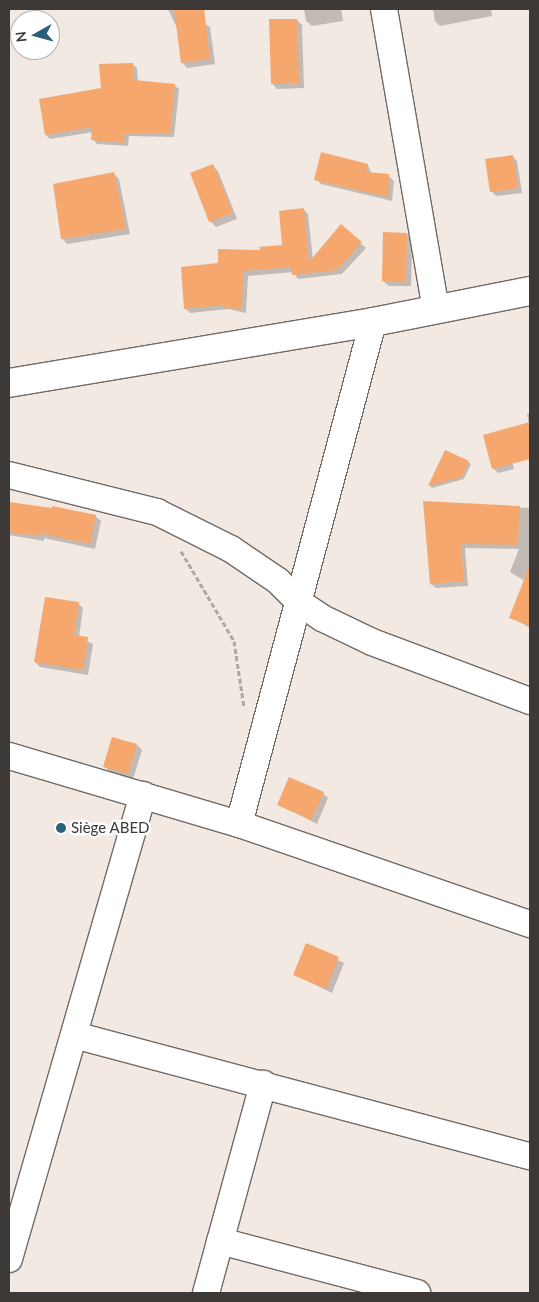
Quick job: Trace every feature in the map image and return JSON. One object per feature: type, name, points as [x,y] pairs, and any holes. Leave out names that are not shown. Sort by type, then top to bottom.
[{"type":"street","points":[[384,9],[436,310]]},
{"type":"street","points":[[9,383],[373,322],[530,291]]},
{"type":"street","points":[[239,824],[300,603],[373,322]]},
{"type":"street","points":[[9,475],[156,512],[231,549],[278,581],[300,603],[322,618],[372,642],[530,701]]},
{"type":"street","points":[[9,756],[239,824],[530,924]]},
{"type":"street","points":[[9,1259],[143,795]]},
{"type":"street","points":[[74,1034],[530,1156]]},
{"type":"street","points":[[206,1293],[264,1084]]},
{"type":"street","points":[[220,1241],[417,1293]]},
{"type":"path","points":[[180,549],[234,641],[245,716]]},
{"type":"building","points":[[174,9],[204,9],[210,59],[181,63]]},
{"type":"building","points":[[269,19],[297,19],[299,83],[271,84]]},
{"type":"building","points":[[133,63],[134,80],[175,84],[170,133],[125,133],[124,143],[91,140],[92,127],[45,135],[39,99],[101,88],[99,64]]},
{"type":"building","points":[[321,152],[368,164],[366,172],[389,174],[388,197],[314,180]]},
{"type":"building","points":[[513,155],[518,188],[490,192],[485,159]]},
{"type":"building","points":[[213,164],[233,213],[209,222],[190,173]]},
{"type":"building","points":[[114,172],[126,229],[61,239],[53,184]]},
{"type":"building","points":[[304,208],[309,262],[341,224],[362,242],[337,270],[292,275],[291,267],[243,271],[242,309],[224,308],[224,305],[184,309],[181,267],[218,263],[218,249],[260,250],[259,247],[282,245],[279,211]]},
{"type":"building","points":[[383,232],[407,233],[406,282],[382,281]]},
{"type":"building","points":[[530,422],[530,459],[492,469],[483,435]]},
{"type":"building","points":[[445,450],[469,461],[462,477],[428,486]]},
{"type":"building","points":[[423,501],[520,506],[518,545],[461,544],[464,581],[430,584]]},
{"type":"building","points":[[9,502],[52,508],[52,506],[96,515],[90,544],[39,533],[39,536],[9,532]]},
{"type":"building","points":[[530,567],[530,626],[509,618]]},
{"type":"building","points":[[45,597],[79,602],[74,635],[88,637],[83,670],[34,662]]},
{"type":"building","points":[[112,737],[137,744],[128,774],[103,767]]},
{"type":"building","points":[[289,777],[324,792],[311,820],[277,805]]},
{"type":"building","points":[[306,943],[339,957],[326,989],[293,975]]},
{"type":"place","name":"Siège ABED","points":[[61,828]]}]
